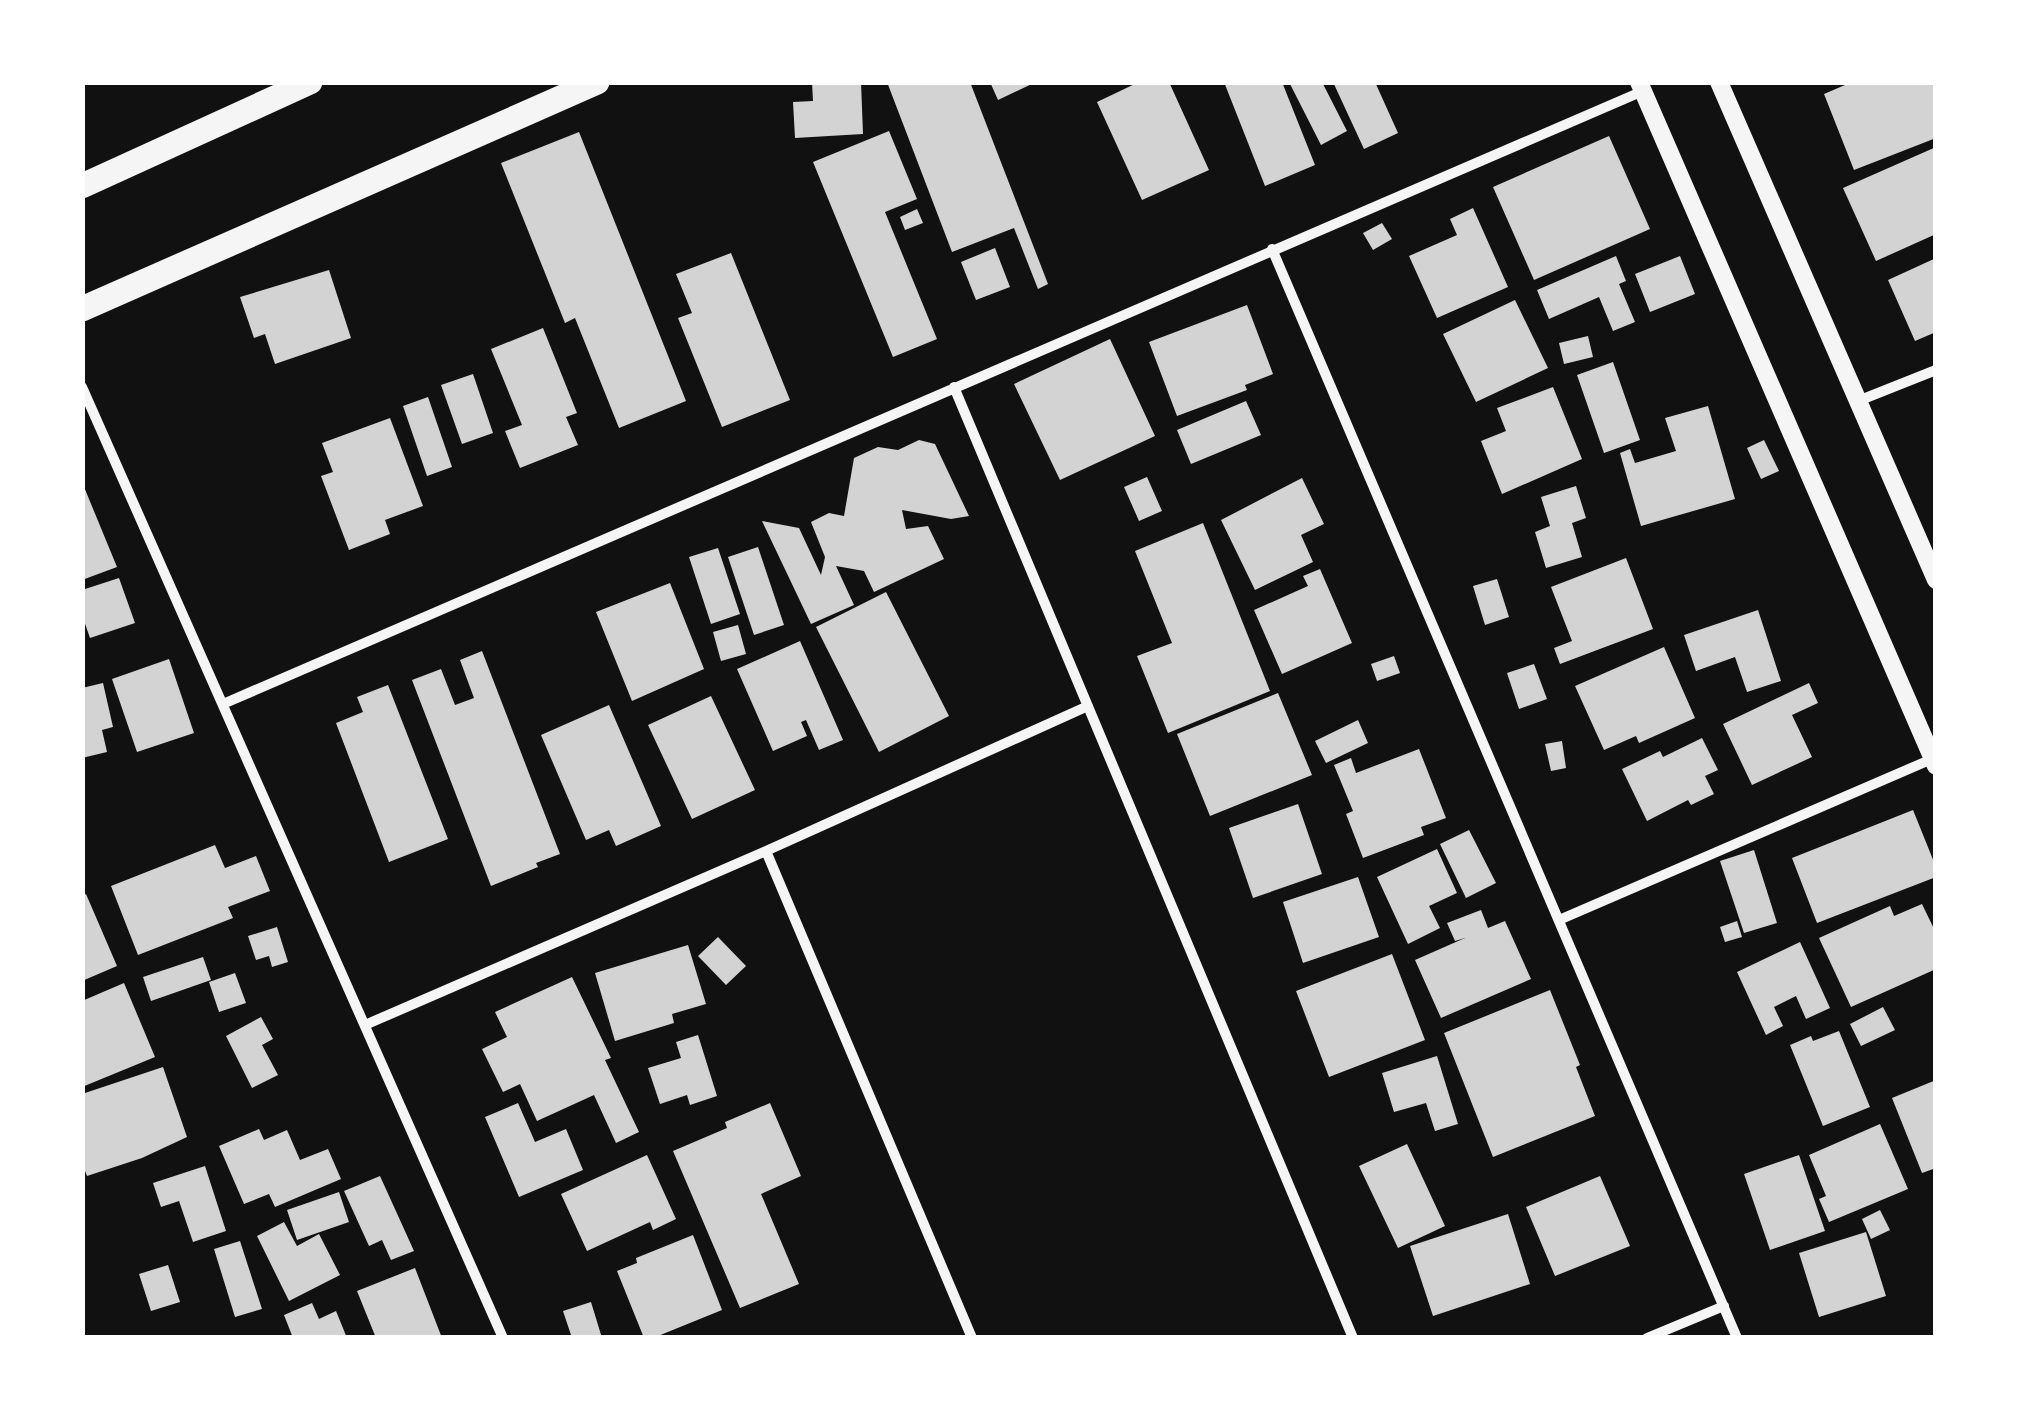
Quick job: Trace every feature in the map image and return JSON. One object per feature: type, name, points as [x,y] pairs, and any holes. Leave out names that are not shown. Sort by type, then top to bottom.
[{"type":"main road","points":[[82,186],[310,82]]},
{"type":"main road","points":[[82,309],[597,82]]},
{"type":"street","points":[[1719,82],[1936,580]]},
{"type":"street","points":[[222,704],[1641,87],[1934,762],[1559,920]]},
{"type":"street","points":[[1272,249],[1737,1338]]},
{"type":"street","points":[[1858,401],[1936,370]]},
{"type":"street","points":[[82,387],[503,1338]]},
{"type":"street","points":[[954,387],[1352,1338]]},
{"type":"street","points":[[364,1025],[1088,706]]},
{"type":"street","points":[[766,851],[972,1338]]},
{"type":"street","points":[[1647,1338],[1724,1306]]},
{"type":"building","points":[[812,82],[861,82],[863,134],[795,138],[793,102],[813,101]]},
{"type":"building","points":[[887,82],[970,82],[1048,284],[1038,289],[1014,228],[952,252]]},
{"type":"building","points":[[990,82],[1036,82],[998,100]]},
{"type":"building","points":[[1139,82],[1169,82],[1209,170],[1142,200],[1097,102]]},
{"type":"building","points":[[1224,82],[1282,82],[1315,165],[1265,186]]},
{"type":"building","points":[[1289,82],[1322,82],[1347,131],[1321,145]]},
{"type":"building","points":[[1333,82],[1375,82],[1398,133],[1364,149]]},
{"type":"building","points":[[1852,82],[1936,82],[1936,138],[1854,170],[1824,94]]},
{"type":"building","points":[[889,131],[917,199],[885,212],[937,339],[893,357],[813,162]]},
{"type":"building","points":[[579,132],[686,401],[619,428],[575,318],[565,323],[501,163]]},
{"type":"building","points":[[1609,136],[1650,229],[1534,280],[1493,187]]},
{"type":"building","points":[[1936,147],[1936,234],[1876,261],[1843,188]]},
{"type":"building","points":[[1473,208],[1508,287],[1437,318],[1409,256],[1457,235],[1450,219]]},
{"type":"building","points":[[917,209],[923,223],[905,230],[900,217]]},
{"type":"building","points":[[1382,223],[1392,239],[1373,250],[1363,233]]},
{"type":"building","points":[[995,248],[1010,287],[976,300],[961,262]]},
{"type":"building","points":[[731,253],[790,400],[722,427],[678,318],[692,313],[676,274]]},
{"type":"building","points":[[1616,256],[1626,281],[1619,284],[1635,322],[1613,331],[1599,297],[1549,319],[1537,290]]},
{"type":"building","points":[[1680,256],[1695,294],[1650,312],[1635,274]]},
{"type":"building","points":[[1936,258],[1936,332],[1915,341],[1888,280]]},
{"type":"building","points":[[329,270],[351,338],[275,364],[265,334],[254,338],[240,297]]},
{"type":"building","points":[[1515,300],[1548,368],[1476,402],[1443,334]]},
{"type":"building","points":[[1247,305],[1273,374],[1245,385],[1247,390],[1177,416],[1149,342]]},
{"type":"building","points":[[543,328],[577,413],[566,417],[578,445],[520,468],[505,431],[522,425],[491,349]]},
{"type":"building","points":[[1588,336],[1593,357],[1564,364],[1559,343]]},
{"type":"building","points":[[1110,339],[1155,436],[1060,480],[1014,384]]},
{"type":"building","points":[[1613,362],[1640,440],[1604,453],[1577,375]]},
{"type":"building","points":[[473,374],[493,433],[462,444],[441,385]]},
{"type":"building","points":[[1553,387],[1582,459],[1502,494],[1481,441],[1506,431],[1497,408]]},
{"type":"building","points":[[428,397],[452,467],[427,476],[403,406]]},
{"type":"building","points":[[1246,401],[1261,435],[1191,464],[1177,430]]},
{"type":"building","points":[[1708,406],[1735,499],[1641,526],[1620,453],[1630,449],[1635,463],[1676,451],[1665,418]]},
{"type":"building","points":[[390,418],[423,506],[385,520],[390,534],[349,550],[321,476],[333,472],[322,443]]},
{"type":"building","points":[[919,440],[935,444],[969,516],[951,519],[902,510],[906,529],[928,526],[944,559],[874,592],[864,571],[836,566],[854,605],[811,624],[762,521],[799,528],[821,575],[825,557],[811,522],[829,513],[844,516],[854,458],[878,447],[898,450]]},
{"type":"building","points":[[1764,440],[1779,471],[1761,479],[1747,448]]},
{"type":"building","points":[[1147,477],[1162,511],[1139,521],[1124,487]]},
{"type":"building","points":[[1302,478],[1324,524],[1301,535],[1313,562],[1255,590],[1221,520]]},
{"type":"building","points":[[82,482],[117,567],[82,580]]},
{"type":"building","points":[[1576,486],[1586,518],[1572,523],[1582,557],[1546,568],[1535,532],[1550,526],[1541,497]]},
{"type":"building","points":[[1203,523],[1270,691],[1168,733],[1137,656],[1172,643],[1135,551]]},
{"type":"building","points":[[758,547],[784,625],[754,635],[728,557]]},
{"type":"building","points":[[718,548],[740,614],[711,624],[689,557]]},
{"type":"building","points":[[1626,558],[1653,629],[1560,664],[1554,648],[1572,641],[1551,587]]},
{"type":"building","points":[[1320,569],[1352,643],[1282,674],[1254,610],[1308,586],[1303,576]]},
{"type":"building","points":[[119,578],[135,623],[90,638],[82,615],[82,590]]},
{"type":"building","points":[[1497,579],[1509,617],[1485,625],[1473,586]]},
{"type":"building","points":[[670,583],[704,669],[632,701],[596,612]]},
{"type":"building","points":[[886,592],[949,716],[879,752],[816,627]]},
{"type":"building","points":[[1758,610],[1781,681],[1747,692],[1735,657],[1696,671],[1684,635]]},
{"type":"building","points":[[738,625],[746,654],[721,661],[713,632]]},
{"type":"building","points":[[800,641],[843,740],[819,750],[806,720],[801,722],[807,736],[773,751],[737,669]]},
{"type":"building","points":[[1664,647],[1695,718],[1639,743],[1636,736],[1604,750],[1575,686]]},
{"type":"building","points":[[482,651],[560,854],[491,886],[412,680],[441,669],[455,705],[474,698],[460,660]]},
{"type":"building","points":[[1394,656],[1400,673],[1377,681],[1371,664]]},
{"type":"building","points":[[169,659],[194,733],[137,752],[112,679]]},
{"type":"building","points":[[1534,664],[1547,699],[1519,709],[1507,673]]},
{"type":"building","points":[[103,683],[113,727],[102,730],[107,752],[82,758],[82,688]]},
{"type":"building","points":[[1809,683],[1818,703],[1792,715],[1812,757],[1752,785],[1723,724]]},
{"type":"building","points":[[388,685],[448,839],[389,862],[336,723],[363,712],[357,697]]},
{"type":"building","points":[[1278,693],[1312,775],[1210,816],[1177,734]]},
{"type":"building","points":[[711,696],[755,790],[692,819],[648,725]]},
{"type":"building","points":[[609,705],[661,826],[616,846],[609,830],[586,840],[541,735]]},
{"type":"building","points":[[1358,720],[1368,743],[1326,763],[1315,741]]},
{"type":"building","points":[[1702,738],[1718,770],[1705,776],[1714,794],[1691,805],[1688,800],[1647,821],[1622,769],[1660,751],[1663,757]]},
{"type":"building","points":[[1562,741],[1566,768],[1551,771],[1545,744]]},
{"type":"building","points":[[1419,749],[1446,818],[1421,827],[1424,835],[1363,858],[1346,814],[1353,811],[1334,765],[1351,758],[1356,773]]},
{"type":"building","points":[[1298,804],[1322,874],[1253,898],[1229,828]]},
{"type":"building","points":[[1913,810],[1936,867],[1936,877],[1817,923],[1792,858]]},
{"type":"building","points":[[1469,830],[1496,883],[1466,898],[1440,844]]},
{"type":"building","points":[[215,845],[225,868],[256,856],[270,891],[228,907],[233,918],[138,955],[111,886]]},
{"type":"building","points":[[1437,849],[1457,893],[1429,906],[1440,928],[1408,944],[1377,877]]},
{"type":"building","points":[[1754,850],[1777,923],[1744,933],[1720,861]]},
{"type":"building","points":[[1358,877],[1379,937],[1303,963],[1283,902]]},
{"type":"building","points":[[86,894],[117,966],[82,981],[82,896]]},
{"type":"building","points":[[1922,904],[1936,933],[1936,969],[1851,1007],[1819,938],[1890,906],[1894,916]]},
{"type":"building","points":[[1481,910],[1488,928],[1505,921],[1531,979],[1441,1018],[1415,960],[1465,938],[1455,941],[1447,923]]},
{"type":"building","points":[[1737,921],[1742,937],[1725,942],[1720,927]]},
{"type":"building","points":[[277,927],[288,962],[272,967],[269,956],[256,960],[248,936]]},
{"type":"building","points":[[718,937],[746,966],[726,985],[698,956]]},
{"type":"building","points":[[1800,942],[1830,1008],[1806,1019],[1796,996],[1774,1007],[1783,1026],[1766,1035],[1737,972]]},
{"type":"building","points":[[688,945],[706,1004],[672,1014],[674,1023],[615,1041],[595,973]]},
{"type":"building","points":[[1392,954],[1425,1040],[1329,1077],[1296,991]]},
{"type":"building","points":[[203,957],[211,980],[151,1001],[143,977]]},
{"type":"building","points":[[235,973],[246,1003],[219,1012],[209,982]]},
{"type":"building","points":[[572,977],[611,1058],[605,1060],[639,1132],[616,1143],[594,1095],[537,1121],[520,1084],[503,1092],[482,1049],[507,1037],[495,1012]]},
{"type":"building","points":[[124,983],[155,1057],[82,1087],[82,1001]]},
{"type":"building","points":[[1550,990],[1580,1065],[1576,1067],[1595,1116],[1493,1157],[1444,1033]]},
{"type":"building","points":[[1883,1007],[1895,1030],[1861,1046],[1850,1024]]},
{"type":"building","points":[[261,1017],[273,1039],[262,1045],[278,1075],[252,1088],[226,1036]]},
{"type":"building","points":[[1839,1031],[1870,1107],[1823,1126],[1790,1045]]},
{"type":"building","points":[[698,1035],[717,1096],[690,1105],[687,1095],[660,1104],[648,1068],[681,1058],[676,1042]]},
{"type":"building","points":[[1437,1056],[1458,1124],[1435,1131],[1426,1103],[1394,1112],[1382,1073]]},
{"type":"building","points":[[163,1067],[187,1137],[142,1158],[87,1176],[82,1163],[82,1094]]},
{"type":"building","points":[[1936,1080],[1936,1168],[1922,1173],[1892,1098]]},
{"type":"building","points":[[518,1103],[535,1142],[566,1129],[583,1170],[519,1197],[485,1117]]},
{"type":"building","points":[[770,1103],[801,1176],[761,1194],[799,1284],[740,1308],[673,1151],[727,1128],[725,1122]]},
{"type":"building","points":[[1880,1124],[1908,1189],[1829,1222],[1819,1199],[1826,1196],[1809,1155]]},
{"type":"building","points":[[259,1129],[264,1140],[287,1130],[300,1160],[328,1149],[341,1179],[275,1207],[269,1194],[244,1204],[219,1146]]},
{"type":"building","points":[[1407,1144],[1445,1226],[1398,1248],[1359,1166]]},
{"type":"building","points":[[647,1155],[676,1219],[653,1230],[650,1222],[587,1251],[561,1194]]},
{"type":"building","points":[[1799,1155],[1825,1231],[1770,1250],[1744,1174]]},
{"type":"building","points":[[205,1166],[226,1231],[193,1242],[179,1201],[161,1207],[153,1183]]},
{"type":"building","points":[[380,1176],[414,1251],[391,1260],[382,1240],[369,1246],[344,1191]]},
{"type":"building","points":[[1600,1176],[1630,1246],[1555,1276],[1526,1207]]},
{"type":"building","points":[[339,1192],[349,1222],[297,1240],[287,1210]]},
{"type":"building","points":[[1880,1210],[1890,1230],[1871,1239],[1862,1219]]},
{"type":"building","points":[[1508,1214],[1530,1284],[1433,1316],[1410,1246]]},
{"type":"building","points":[[284,1222],[297,1246],[319,1234],[340,1275],[289,1301],[257,1236]]},
{"type":"building","points":[[1866,1232],[1886,1296],[1819,1317],[1799,1253]]},
{"type":"building","points":[[693,1235],[722,1310],[653,1338],[644,1338],[617,1271],[637,1263],[636,1258]]},
{"type":"building","points":[[240,1241],[262,1309],[235,1317],[214,1249]]},
{"type":"building","points":[[168,1265],[180,1302],[151,1311],[139,1274]]},
{"type":"building","points":[[415,1268],[442,1338],[376,1338],[357,1291]]},
{"type":"building","points":[[591,1302],[602,1338],[572,1338],[563,1311]]},
{"type":"building","points":[[312,1303],[319,1319],[336,1311],[347,1338],[293,1338],[284,1315]]}]
